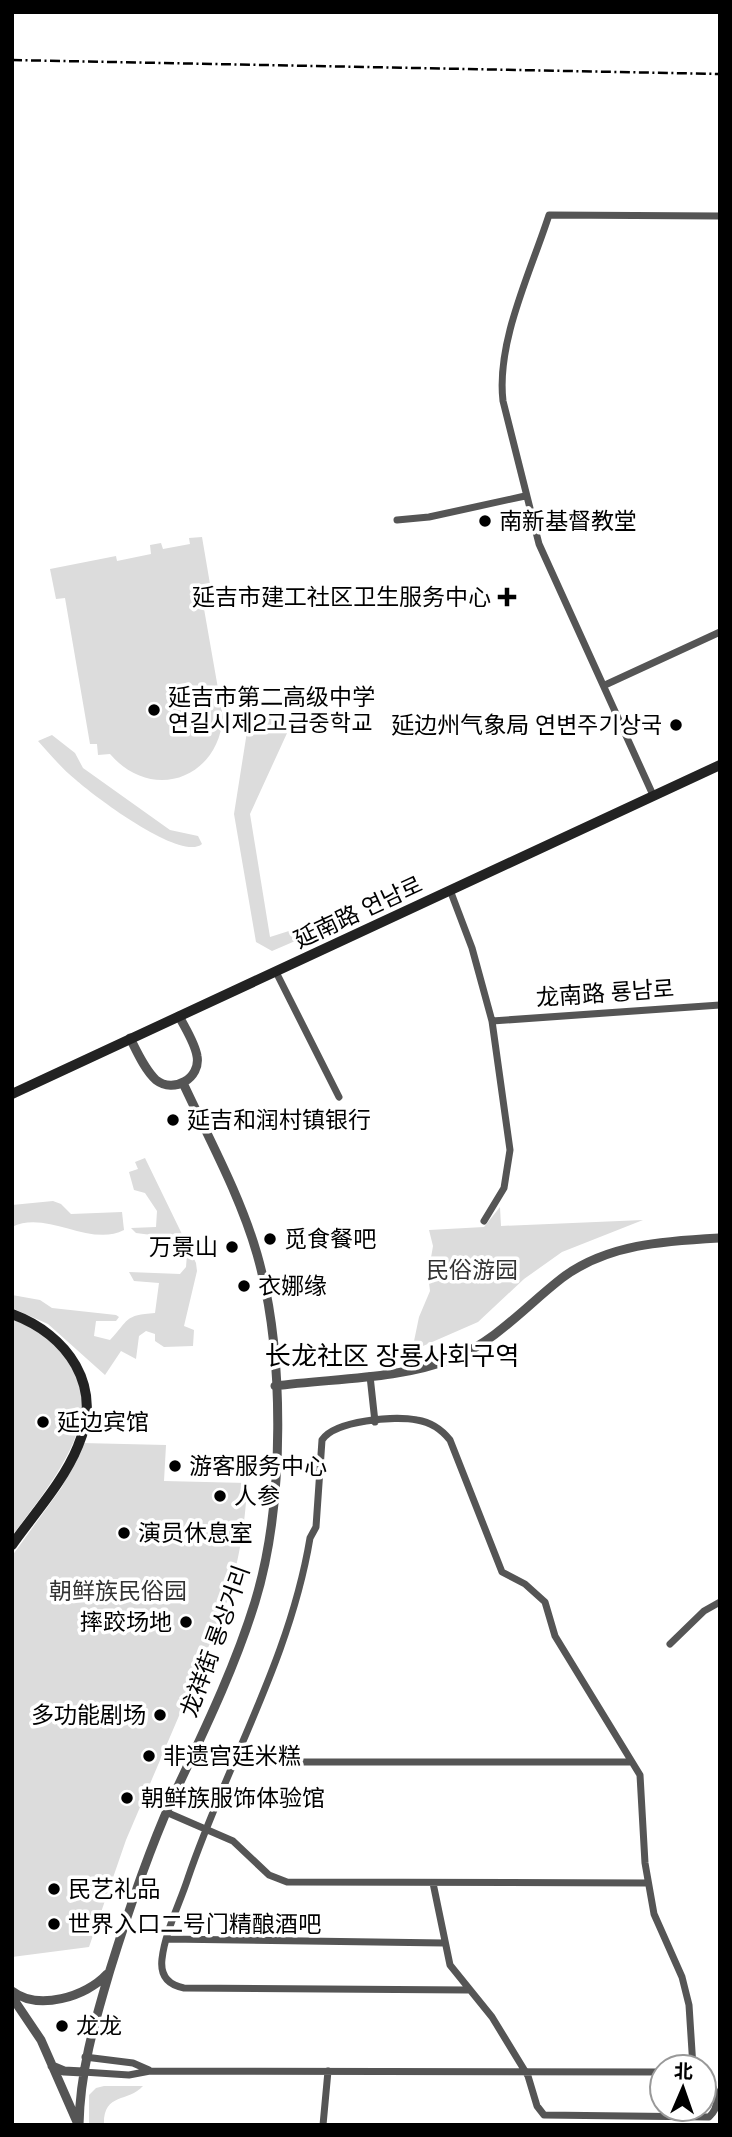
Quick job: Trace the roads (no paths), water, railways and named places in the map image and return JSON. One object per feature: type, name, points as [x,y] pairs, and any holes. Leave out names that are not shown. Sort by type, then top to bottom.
[{"type":"main road","name":"延南路 연남로","points":[[12,1094],[720,765]]},
{"type":"main road","points":[[12,1314],[42,1327],[66,1349],[82,1377],[85,1417],[79,1446],[70,1462],[12,1545]]},
{"type":"street","points":[[653,795],[539,544],[503,401],[501,378],[508,341],[549,215],[720,216]]},
{"type":"street","points":[[397,520],[429,517],[525,496]]},
{"type":"street","points":[[605,685],[720,632]]},
{"type":"street","points":[[450,890],[472,948],[492,1020],[510,1150],[504,1188],[484,1222]]},
{"type":"street","points":[[276,972],[339,1097]]},
{"type":"street","name":"龙南路 룡남로","points":[[492,1020],[720,1005]]},
{"type":"street","points":[[130,1038],[154,1079],[168,1085],[183,1083],[195,1072],[197,1056],[178,1016]]},
{"type":"street","name":"龙祥街 룡상거리","points":[[78,2125],[85,2057],[133,1896],[166,1812],[220,1691],[260,1583],[273,1505],[275,1386],[269,1311],[256,1252],[241,1209],[183,1083]]},
{"type":"street","points":[[275,1386],[370,1376],[455,1357],[509,1323],[563,1277],[589,1261],[656,1243],[720,1238]]},
{"type":"street","points":[[370,1376],[374,1422]]},
{"type":"street","points":[[467,1990],[184,1989],[173,1986],[163,1973],[162,1960],[168,1939],[207,1829],[282,1652],[302,1581],[310,1538],[316,1527],[322,1440],[342,1426],[419,1420],[437,1428],[450,1440],[502,1572],[508,1578],[525,1584],[545,1602],[555,1636],[642,1782],[648,1883],[653,1914],[685,1990],[692,2053]]},
{"type":"street","points":[[670,1644],[704,1611],[720,1602]]},
{"type":"street","points":[[236,1762],[631,1762]]},
{"type":"street","points":[[166,1812],[233,1841],[269,1875],[286,1882],[648,1883]]},
{"type":"street","points":[[433,1883],[450,1965],[467,1990],[492,2017],[525,2072],[540,2111],[548,2116],[648,2117]]},
{"type":"street","points":[[168,1939],[444,1943]]},
{"type":"street","points":[[12,1991],[34,1999],[69,1997],[94,1985],[111,1969]]},
{"type":"street","points":[[12,1997],[41,2040],[78,2125]]},
{"type":"street","points":[[85,2057],[133,2063],[150,2071]]},
{"type":"street","points":[[52,2066],[64,2071],[130,2075],[150,2071],[648,2073]]},
{"type":"street","points":[[323,2125],[328,2071]]},
{"type":"railway","points":[[12,60],[720,74]]},
{"type":"place","name":"南新基督教堂","points":[[485,521]]},
{"type":"place","name":"延吉市建工社区卫生服务中心","points":[[507,597]]},
{"type":"place","name":"延吉市第二高级中学 연길시제2고급중학교","points":[[154,710]]},
{"type":"place","name":"延边州气象局 연변주기상국","points":[[676,725]]},
{"type":"place","name":"延吉和润村镇银行","points":[[173,1120]]},
{"type":"place","name":"觅食餐吧","points":[[270,1239]]},
{"type":"place","name":"万景山","points":[[232,1247]]},
{"type":"place","name":"衣娜缘","points":[[244,1286]]},
{"type":"place","name":"延边宾馆","points":[[43,1422]]},
{"type":"place","name":"游客服务中心","points":[[175,1466]]},
{"type":"place","name":"人参","points":[[220,1496]]},
{"type":"place","name":"演员休息室","points":[[124,1533]]},
{"type":"place","name":"摔跤场地","points":[[186,1622]]},
{"type":"place","name":"多功能剧场","points":[[160,1715]]},
{"type":"place","name":"非遗宫廷米糕","points":[[149,1756]]},
{"type":"place","name":"朝鲜族服饰体验馆","points":[[127,1798]]},
{"type":"place","name":"民艺礼品","points":[[54,1889]]},
{"type":"place","name":"世界入口二号门精酿酒吧","points":[[54,1924]]},
{"type":"place","name":"龙龙","points":[[62,2026]]},
{"type":"district","name":"长龙社区 장룡사회구역","points":[[392,1356]]},
{"type":"park label","name":"民俗游园","points":[[472,1270]]},
{"type":"park label","name":"朝鲜族民俗园","points":[[118,1591]]}]
